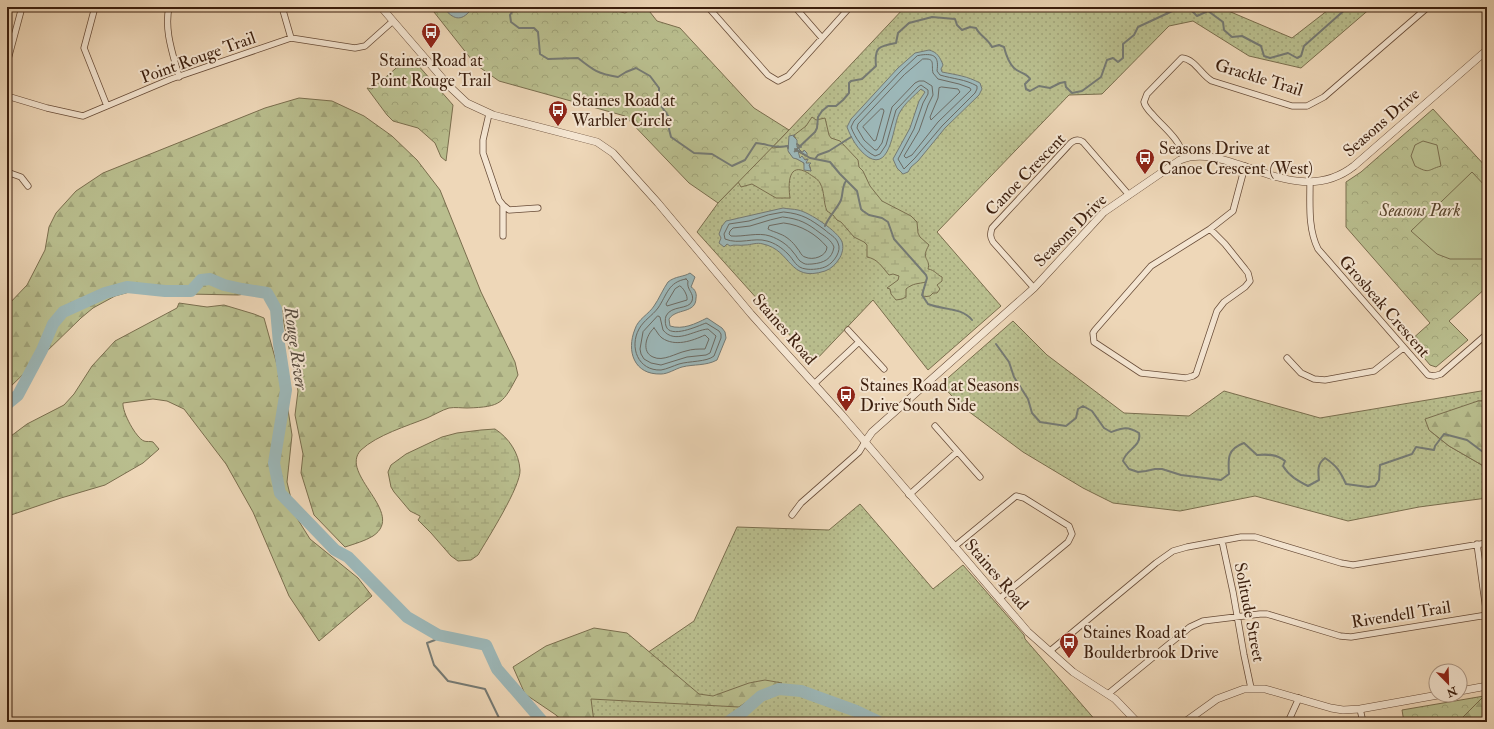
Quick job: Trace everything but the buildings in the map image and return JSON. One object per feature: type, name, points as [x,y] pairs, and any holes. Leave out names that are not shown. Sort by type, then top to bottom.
[{"type":"street","points":[[7,62],[22,7]]},
{"type":"street","points":[[95,7],[84,48],[106,106]]},
{"type":"street","points":[[169,7],[167,16],[167,33],[179,77]]},
{"type":"street","points":[[282,7],[291,38]]},
{"type":"street","name":"Staines Road","points":[[381,7],[450,87],[467,103],[489,114],[597,142],[613,153],[658,203],[751,314],[865,442],[1028,632],[1073,672],[1115,699],[1137,722]]},
{"type":"street","points":[[708,7],[768,76],[778,81],[788,76],[850,7]]},
{"type":"street","points":[[795,7],[822,38]]},
{"type":"street","name":"Grackle Trail","points":[[1184,158],[1177,142],[1146,107],[1144,102],[1147,94],[1182,58],[1190,60],[1203,75],[1212,81],[1292,106],[1307,106],[1324,97],[1428,7]]},
{"type":"street","name":"Point Rouge Trail","points":[[7,96],[47,108],[82,116],[179,77],[291,38],[355,48],[365,46],[393,21]]},
{"type":"street","name":"Seasons Drive","points":[[865,442],[872,432],[1034,288],[1104,212],[1184,158],[1194,156],[1211,157],[1292,180],[1310,183],[1335,177],[1352,167],[1487,50]]},
{"type":"street","points":[[489,114],[483,140],[483,153],[499,200],[503,206],[509,210],[538,208]]},
{"type":"street","name":"Canoe Crescent","points":[[1034,288],[993,242],[990,232],[992,228],[1068,146],[1074,141],[1078,140],[1083,142],[1130,195]]},
{"type":"street","points":[[1210,229],[1225,244],[1245,269],[1248,273],[1250,281],[1245,287],[1224,302],[1217,311],[1196,374],[1186,378],[1141,373],[1094,342],[1093,334],[1095,330],[1151,266],[1210,229],[1233,211],[1245,166]]},
{"type":"street","points":[[7,172],[21,177],[28,186]]},
{"type":"street","name":"Grosbeak Crescent","points":[[1310,183],[1312,236],[1318,249],[1422,370],[1428,375],[1434,376],[1441,374],[1487,334]]},
{"type":"street","points":[[503,206],[504,236]]},
{"type":"street","points":[[848,330],[884,369]]},
{"type":"street","points":[[814,384],[859,342]]},
{"type":"street","points":[[1287,358],[1301,373],[1314,379],[1325,380],[1374,371],[1403,348]]},
{"type":"street","points":[[935,426],[956,452],[980,477]]},
{"type":"street","points":[[792,515],[801,503],[859,452],[865,442]]},
{"type":"street","points":[[909,495],[956,452]]},
{"type":"street","points":[[954,547],[1016,496],[1024,498],[1069,526],[1072,534],[1068,542],[999,599]]},
{"type":"street","points":[[1050,651],[1165,556],[1179,548],[1241,537],[1255,537],[1341,563],[1353,565],[1487,542]]},
{"type":"street","name":"Solitude Street","points":[[1222,541],[1234,592],[1237,616],[1251,688]]},
{"type":"street","points":[[1477,544],[1487,616]]},
{"type":"street","name":"Rivendell Trail","points":[[1108,694],[1190,627],[1203,621],[1253,614],[1267,614],[1340,636],[1351,637],[1487,616]]},
{"type":"street","points":[[1468,690],[1487,686]]},
{"type":"street","points":[[1185,722],[1216,699],[1236,691],[1251,688],[1265,689],[1338,709],[1360,709],[1428,697]]},
{"type":"street","points":[[1288,722],[1299,698]]},
{"type":"street","points":[[1360,709],[1362,722]]},
{"type":"green space","points":[[430,7],[612,7],[617,11],[625,13],[636,7],[646,7],[657,21],[680,28],[754,108],[789,130],[718,203],[689,183],[625,116],[499,81],[475,64]]},
{"type":"green space","points":[[905,7],[1219,7],[1292,38],[1332,7],[1372,7],[1301,68],[1249,56],[1193,21],[1169,26],[1102,94],[1069,95],[937,232],[1001,306],[928,370],[873,300],[814,362],[697,232],[718,203]]},
{"type":"green space","points":[[410,56],[453,105],[446,161],[441,157],[435,143],[418,128],[393,121],[367,88],[372,89]]},
{"type":"green space","points":[[299,98],[332,101],[364,116],[392,136],[417,160],[440,190],[481,292],[515,362],[518,375],[509,392],[500,402],[495,405],[446,409],[384,435],[361,450],[356,460],[358,470],[378,505],[382,516],[381,527],[370,538],[345,547],[314,515],[301,473],[303,454],[295,415],[298,391],[284,324],[283,312],[279,305],[270,298],[253,293],[238,295],[187,294],[140,289],[115,296],[93,308],[81,318],[7,390],[7,306],[27,285],[45,250],[49,227],[56,213],[76,191],[103,173],[265,108]]},
{"type":"green space","name":"Seasons Park","points":[[1433,109],[1487,168],[1487,287],[1449,321],[1468,340],[1436,367],[1430,365],[1410,341],[1430,323],[1346,227],[1346,182],[1361,172]]},
{"type":"green space","points":[[812,117],[816,120],[825,118],[831,138],[840,141],[858,160],[859,167],[863,171],[870,186],[882,201],[911,216],[917,222],[920,237],[929,245],[925,254],[929,265],[928,269],[942,277],[942,281],[937,285],[940,289],[937,293],[923,297],[926,282],[909,287],[906,289],[906,297],[896,300],[891,294],[890,289],[887,288],[898,280],[899,276],[893,274],[889,275],[877,261],[867,257],[867,245],[854,237],[841,222],[827,211],[823,190],[820,183],[808,173],[801,170],[796,170],[793,172],[789,186],[790,198],[776,198],[752,184],[741,187],[737,180],[762,143],[773,148],[788,146],[789,153],[804,163],[805,169],[811,171],[809,163],[806,164],[807,159],[805,160],[799,157],[794,152],[795,150],[806,156],[797,147],[795,137],[793,136],[806,126]]},
{"type":"green space","points":[[1423,141],[1437,145],[1441,166],[1426,171],[1415,166],[1411,156],[1415,145]]},
{"type":"green space","points":[[1472,172],[1487,188],[1487,257],[1482,259],[1450,259],[1437,254],[1411,231]]},
{"type":"green space","points":[[179,303],[207,307],[224,305],[264,318],[286,397],[292,435],[287,482],[295,515],[310,539],[358,578],[372,596],[319,641],[289,596],[253,512],[226,464],[184,409],[167,401],[153,399],[123,403],[127,418],[137,435],[144,441],[153,442],[159,449],[143,463],[105,485],[7,516],[7,439],[27,424],[64,405],[74,394],[92,366],[115,341],[177,308]]},
{"type":"green space","points":[[1013,321],[1047,355],[1124,413],[1189,416],[1224,391],[1320,418],[1487,390],[1487,401],[1478,401],[1429,430],[1449,446],[1487,468],[1487,498],[1419,507],[1348,521],[1255,496],[1180,511],[1113,503],[1083,488],[1023,452],[960,405],[941,384]]},
{"type":"green space","points":[[1478,401],[1487,401],[1487,468],[1449,446],[1429,430],[1425,419]]},
{"type":"green space","points":[[495,429],[509,441],[518,458],[520,470],[519,478],[510,499],[478,555],[471,560],[458,561],[451,556],[418,520],[420,516],[410,511],[394,492],[391,487],[388,472],[391,465],[406,454],[442,437],[457,433]]},
{"type":"green space","points":[[860,504],[933,589],[963,565],[1097,722],[562,722],[556,715],[694,621],[737,527],[829,530]]},
{"type":"green space","points":[[594,628],[627,633],[699,694],[713,696],[749,683],[765,680],[782,683],[758,694],[739,707],[591,699],[594,722],[564,722],[525,694],[513,667],[546,646]]},
{"type":"green space","points":[[1484,696],[1487,696],[1487,722],[1458,722]]},
{"type":"green space","points":[[1484,696],[1458,722],[1404,722],[1402,710],[1443,703],[1468,703],[1468,699]]},
{"type":"water","points":[[443,7],[469,7],[469,12],[458,18],[449,14]]},
{"type":"water","points":[[929,50],[934,52],[939,57],[943,65],[941,69],[942,72],[971,79],[980,83],[982,89],[979,95],[945,128],[908,172],[903,174],[897,168],[893,159],[910,128],[919,101],[925,92],[921,89],[900,112],[887,152],[882,158],[876,160],[864,154],[855,144],[847,127],[851,119],[898,68],[915,53]]},
{"type":"water","points":[[795,135],[793,136],[797,140],[797,147],[800,151],[803,152],[804,150],[807,153],[807,156],[797,150],[794,152],[798,151],[800,158],[802,156],[805,160],[808,159],[806,163],[811,163],[809,165],[811,171],[804,170],[804,163],[793,158],[788,151],[789,136]]},
{"type":"water","points":[[783,208],[798,210],[809,214],[830,228],[840,238],[843,244],[842,251],[840,257],[833,266],[825,271],[813,274],[804,273],[791,264],[780,252],[761,243],[730,246],[727,244],[724,247],[719,243],[721,238],[719,234],[726,221]]},
{"type":"water","points":[[690,273],[695,277],[691,287],[696,293],[695,303],[689,309],[676,313],[672,316],[669,319],[670,326],[684,327],[707,318],[722,328],[725,332],[726,338],[717,360],[709,363],[682,367],[664,374],[652,373],[644,370],[634,360],[632,353],[632,337],[636,325],[654,306],[668,282]]},
{"type":"waterway","points":[[515,7],[510,15],[511,22],[519,28],[534,28],[538,32],[540,54],[548,59],[578,58],[596,71],[618,77],[636,68],[650,76],[659,88],[659,103],[671,120],[669,129],[671,137],[694,153],[712,154],[732,166],[745,160],[756,143],[775,147],[788,146],[788,148]]},
{"type":"waterway","points":[[1165,7],[1167,14]]},
{"type":"waterway","points":[[797,149],[815,132],[818,117],[822,111],[828,106],[836,106],[843,100],[849,93],[849,83],[851,81],[862,79],[876,66],[876,55],[879,48],[896,43],[898,33],[909,23],[932,17],[955,19],[957,25],[962,30],[970,27],[976,28],[992,47],[999,45],[1004,47],[1012,66],[1029,77],[1030,79],[1025,84],[1026,89],[1030,91],[1039,86],[1050,88],[1065,82],[1066,87],[1072,93],[1082,91],[1101,77],[1107,60],[1113,58],[1118,62],[1123,58],[1123,44],[1134,35],[1138,27],[1181,7]]},
{"type":"waterway","points":[[1188,7],[1197,16],[1208,11],[1223,22],[1224,30],[1232,37],[1242,36],[1261,46],[1264,56],[1270,58],[1288,53],[1297,58],[1301,56],[1304,46],[1348,7]]},
{"type":"waterway","points":[[815,159],[818,155],[829,151],[851,137]]},
{"type":"waterway","points":[[797,144],[801,147]]},
{"type":"waterway","points":[[795,149],[810,158],[830,162],[857,191],[861,209],[869,215],[882,218],[888,222],[894,239],[926,275],[927,278],[922,295],[928,304],[963,313],[972,320]]},
{"type":"waterway","points":[[825,226],[841,200],[846,181]]},
{"type":"waterway","name":"Rouge River","points":[[7,404],[18,395],[42,350],[53,324],[63,312],[105,293],[127,287],[165,291],[191,291],[201,280],[210,279],[224,285],[267,293],[276,309],[279,344],[286,390],[274,463],[280,493],[335,550],[348,557],[407,617],[438,635],[486,645],[497,669],[543,722]]},
{"type":"waterway","points":[[996,344],[1009,362],[1014,377],[1028,399],[1032,413],[1040,422],[1066,426],[1076,418],[1078,409],[1083,406],[1092,411],[1104,428],[1111,432],[1125,428],[1139,433],[1138,442],[1123,461],[1129,469],[1138,472],[1162,469],[1181,475],[1221,480],[1229,474],[1229,459],[1232,451],[1238,445],[1244,443],[1257,455],[1272,455],[1285,461],[1283,466],[1288,473],[1308,486],[1319,480],[1319,465],[1325,458],[1338,469],[1346,484],[1368,487],[1375,486],[1379,480],[1380,465],[1412,454],[1416,447],[1434,450],[1435,446],[1444,434],[1467,440],[1487,455]]},
{"type":"waterway","points":[[435,640],[427,643],[434,665],[448,681],[485,689],[501,722]]},
{"type":"waterway","name":"Rouge River","points":[[728,722],[744,711],[761,696],[779,689],[801,691],[856,711],[879,722]]},
{"type":"place","name":"Staines Road at Point Rouge Trail","points":[[431,49]]},
{"type":"place","name":"Staines Road at Warbler Circle","points":[[558,127]]},
{"type":"place","name":"Seasons Drive at Canoe Crescent (West)","points":[[1145,175]]},
{"type":"place","name":"Staines Road at Seasons Drive South Side","points":[[846,412]]},
{"type":"place","name":"Staines Road at Boulderbrook Drive","points":[[1069,659]]}]
